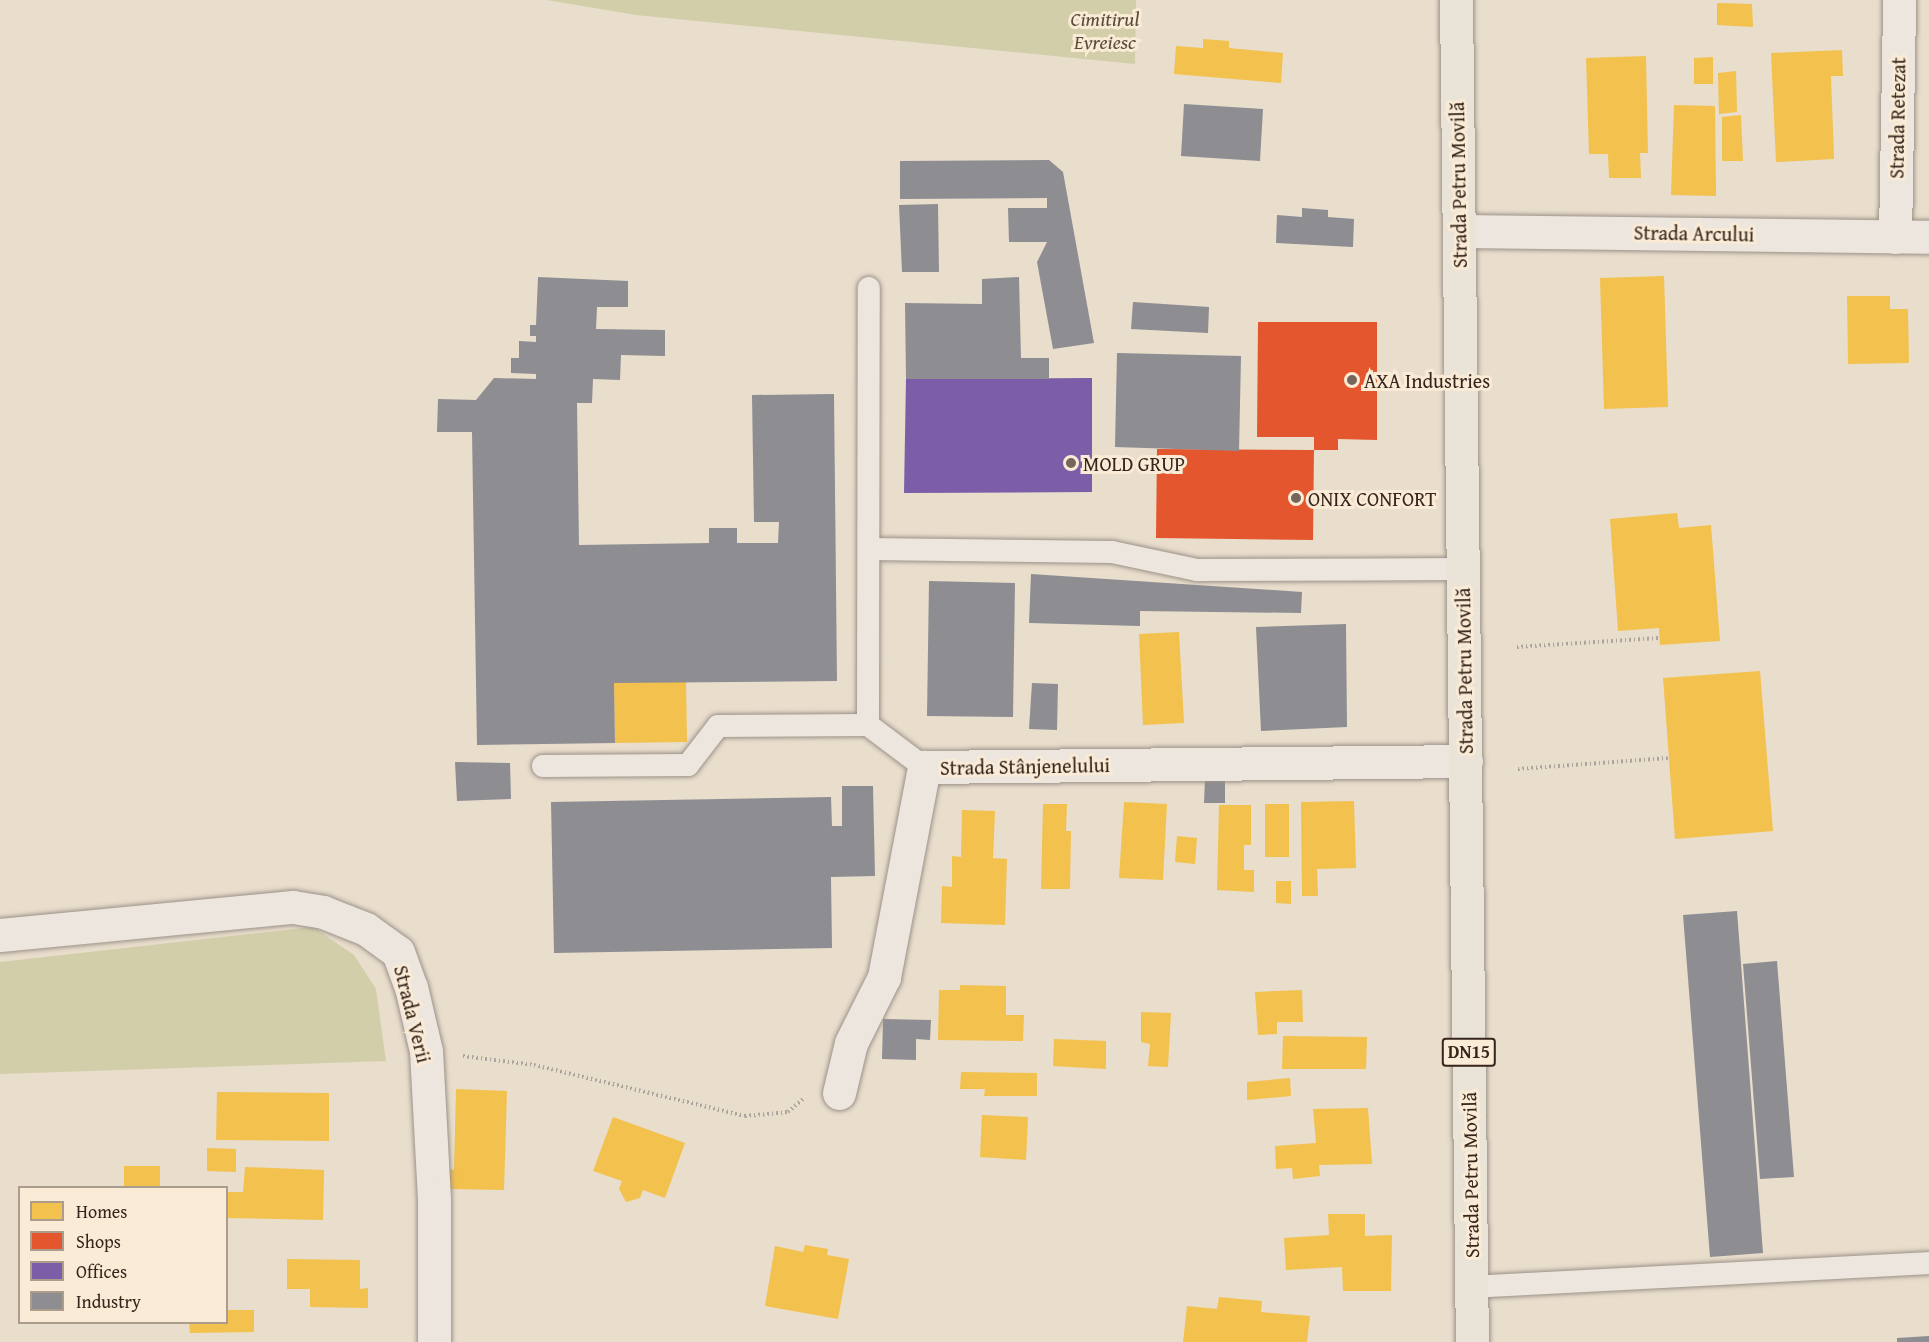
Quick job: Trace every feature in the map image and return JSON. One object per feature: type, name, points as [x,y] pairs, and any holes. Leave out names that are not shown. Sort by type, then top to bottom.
[{"type":"main road","name":"Strada Petru Movilă","points":[[1456,0],[1472,1342]]},
{"type":"street","name":"Strada Retezat","points":[[1895,237],[1899,0]]},
{"type":"street","name":"Strada Arcului","points":[[1459,231],[1929,237]]},
{"type":"street","name":"Strada Stânjenelului","points":[[838,1093],[851,1042],[884,977],[924,767],[1466,761]]},
{"type":"street","name":"Strada Verii","points":[[0,935],[268,907],[323,912],[366,929],[398,952],[411,987],[426,1051],[434,1199],[434,1342]]},
{"type":"lane","points":[[867,725],[869,288]]},
{"type":"lane","points":[[869,549],[1112,552],[1197,570],[1462,569]]},
{"type":"lane","points":[[543,766],[688,765],[718,726],[867,725],[924,767]]},
{"type":"lane","points":[[1472,1287],[1929,1263]]},
{"type":"path","points":[[1517,647],[1659,638]]},
{"type":"path","points":[[1518,769],[1669,758]]},
{"type":"path","points":[[426,1051],[534,1065],[745,1116],[788,1112],[818,1088],[838,1093]]},
{"type":"green space","name":"Cimitirul Evreiesc","points":[[547,0],[1136,0],[1135,64],[636,15]]},
{"type":"green space","points":[[313,927],[354,955],[376,989],[386,1061],[0,1074],[0,962]]},
{"type":"building: Homes","points":[[1717,3],[1752,4],[1753,27],[1717,25]]},
{"type":"building: Homes","points":[[1203,39],[1229,41],[1229,48],[1283,53],[1281,83],[1174,74],[1176,46],[1203,48]]},
{"type":"building: Homes","points":[[1842,50],[1843,76],[1831,76],[1834,159],[1776,162],[1771,53]]},
{"type":"building: Homes","points":[[1646,56],[1648,153],[1640,153],[1641,178],[1609,178],[1608,154],[1589,154],[1586,58]]},
{"type":"building: Homes","points":[[1713,57],[1713,84],[1694,84],[1694,58]]},
{"type":"building: Homes","points":[[1736,71],[1737,112],[1719,114],[1718,73]]},
{"type":"building: Homes","points":[[1674,105],[1715,106],[1716,196],[1671,195]]},
{"type":"building: Homes","points":[[1741,115],[1743,161],[1722,161],[1722,117]]},
{"type":"building: Homes","points":[[1664,276],[1668,407],[1604,409],[1600,278]]},
{"type":"building: Homes","points":[[1847,296],[1890,296],[1890,309],[1908,309],[1909,363],[1848,364]]},
{"type":"building: Homes","points":[[1677,513],[1679,528],[1711,525],[1720,641],[1660,645],[1659,628],[1618,631],[1610,519]]},
{"type":"building: Homes","points":[[1179,632],[1184,723],[1143,725],[1139,634]]},
{"type":"building: Homes","points":[[1760,671],[1773,831],[1675,839],[1663,678]]},
{"type":"building: Homes","points":[[686,681],[687,742],[615,743],[614,683]]},
{"type":"building: Homes","points":[[1354,801],[1356,868],[1317,869],[1318,896],[1302,896],[1301,802]]},
{"type":"building: Homes","points":[[1124,802],[1167,804],[1163,880],[1119,878]]},
{"type":"building: Homes","points":[[1043,804],[1067,804],[1066,831],[1071,831],[1070,889],[1041,889]]},
{"type":"building: Homes","points":[[1265,804],[1289,804],[1289,857],[1265,857]]},
{"type":"building: Homes","points":[[1219,805],[1251,805],[1251,845],[1244,845],[1244,870],[1254,870],[1254,892],[1217,890]]},
{"type":"building: Homes","points":[[962,810],[995,811],[993,858],[1007,859],[1005,925],[941,923],[942,886],[952,887],[952,856],[961,857]]},
{"type":"building: Homes","points":[[1177,836],[1197,838],[1195,864],[1175,862]]},
{"type":"building: Homes","points":[[1276,881],[1291,881],[1291,904],[1276,903]]},
{"type":"building: Homes","points":[[960,985],[1006,986],[1006,1015],[1024,1015],[1023,1041],[938,1040],[939,990],[960,990]]},
{"type":"building: Homes","points":[[1302,990],[1303,1022],[1277,1022],[1277,1034],[1258,1035],[1255,992]]},
{"type":"building: Homes","points":[[1141,1012],[1171,1013],[1168,1067],[1148,1066],[1150,1044],[1141,1042]]},
{"type":"building: Homes","points":[[1283,1036],[1367,1037],[1366,1069],[1282,1069]]},
{"type":"building: Homes","points":[[1054,1039],[1106,1041],[1106,1069],[1053,1066]]},
{"type":"building: Homes","points":[[961,1072],[1037,1073],[1037,1096],[984,1096],[985,1089],[960,1089]]},
{"type":"building: Homes","points":[[1290,1078],[1291,1096],[1247,1100],[1247,1082]]},
{"type":"building: Homes","points":[[456,1089],[507,1091],[504,1190],[448,1189],[449,1169],[454,1170]]},
{"type":"building: Homes","points":[[217,1092],[329,1093],[329,1141],[216,1140]]},
{"type":"building: Homes","points":[[1368,1108],[1372,1164],[1319,1165],[1320,1176],[1293,1179],[1292,1168],[1276,1169],[1275,1146],[1316,1143],[1313,1109]]},
{"type":"building: Homes","points":[[982,1115],[1028,1117],[1026,1160],[980,1157]]},
{"type":"building: Homes","points":[[613,1117],[685,1143],[665,1198],[643,1190],[640,1198],[626,1202],[619,1189],[622,1181],[593,1171]]},
{"type":"building: Homes","points":[[207,1148],[236,1149],[236,1172],[207,1171]]},
{"type":"building: Homes","points":[[124,1166],[160,1166],[160,1186],[124,1186]]},
{"type":"building: Homes","points":[[245,1167],[324,1170],[323,1220],[228,1218],[228,1192],[243,1192]]},
{"type":"building: Homes","points":[[1328,1214],[1365,1214],[1365,1236],[1392,1235],[1391,1291],[1343,1291],[1342,1267],[1286,1270],[1284,1238],[1329,1235]]},
{"type":"building: Homes","points":[[805,1245],[828,1249],[827,1255],[849,1259],[838,1319],[765,1306],[775,1246],[803,1252]]},
{"type":"building: Homes","points":[[287,1259],[360,1260],[360,1289],[368,1288],[368,1308],[310,1307],[310,1289],[287,1289]]},
{"type":"building: Homes","points":[[1219,1297],[1262,1301],[1261,1312],[1310,1316],[1307,1342],[1183,1342],[1187,1306],[1217,1309]]},
{"type":"building: Homes","points":[[228,1310],[254,1310],[254,1332],[190,1333],[189,1324],[228,1324]]},
{"type":"building: Shops","points":[[1258,322],[1377,322],[1377,440],[1338,439],[1338,450],[1314,450],[1314,437],[1257,437]]},
{"type":"building: Shops","points":[[1157,449],[1314,450],[1313,540],[1156,538]]},
{"type":"building: Offices","points":[[1092,378],[1092,492],[904,493],[906,379]]},
{"type":"building: Industry","points":[[1184,104],[1263,109],[1260,161],[1181,156]]},
{"type":"building: Industry","points":[[1049,160],[1063,172],[1094,343],[1053,349],[1037,262],[1047,242],[1009,242],[1008,208],[1047,208],[1047,198],[900,199],[900,161]]},
{"type":"building: Industry","points":[[938,204],[939,272],[902,272],[899,205]]},
{"type":"building: Industry","points":[[1302,208],[1328,210],[1328,217],[1354,219],[1353,247],[1276,243],[1277,215],[1302,217]]},
{"type":"building: Industry","points":[[538,277],[628,281],[628,307],[597,307],[596,329],[665,330],[665,356],[621,355],[620,380],[593,379],[592,403],[577,403],[579,545],[709,543],[709,528],[737,528],[737,543],[778,543],[779,522],[754,522],[752,395],[834,394],[837,681],[614,683],[615,743],[477,745],[472,432],[437,432],[438,399],[476,400],[494,378],[536,379],[536,374],[511,373],[511,358],[519,358],[519,341],[536,342],[536,336],[530,336],[530,325],[536,325]]},
{"type":"building: Industry","points":[[1019,277],[1021,358],[1049,358],[1049,379],[906,379],[905,303],[982,304],[982,279]]},
{"type":"building: Industry","points":[[1133,302],[1209,307],[1208,333],[1131,329]]},
{"type":"building: Industry","points":[[1117,353],[1241,356],[1239,451],[1115,447]]},
{"type":"building: Industry","points":[[1031,574],[1302,592],[1301,613],[1140,611],[1140,626],[1029,623]]},
{"type":"building: Industry","points":[[929,581],[1015,583],[1013,717],[927,716]]},
{"type":"building: Industry","points":[[1346,624],[1347,727],[1261,731],[1256,627]]},
{"type":"building: Industry","points":[[1032,683],[1058,684],[1057,730],[1029,729]]},
{"type":"building: Industry","points":[[455,762],[510,763],[511,799],[457,801]]},
{"type":"building: Industry","points":[[1205,779],[1225,779],[1225,803],[1204,803]]},
{"type":"building: Industry","points":[[842,786],[873,786],[875,876],[831,877],[832,948],[554,953],[551,802],[831,797],[832,826],[842,826]]},
{"type":"building: Industry","points":[[1737,911],[1763,1253],[1710,1257],[1683,915]]},
{"type":"building: Industry","points":[[1777,961],[1794,1177],[1760,1179],[1743,964]]},
{"type":"building: Industry","points":[[883,1019],[931,1020],[930,1040],[916,1039],[916,1060],[882,1059]]},
{"type":"building: Industry","points":[[1929,1336],[1929,1342],[1897,1342],[1897,1338]]},
{"type":"place","name":"AXA Industries","points":[[1352,380]]},
{"type":"place","name":"MOLD GRUP","points":[[1071,463]]},
{"type":"place","name":"ONIX CONFORT","points":[[1296,498]]}]
